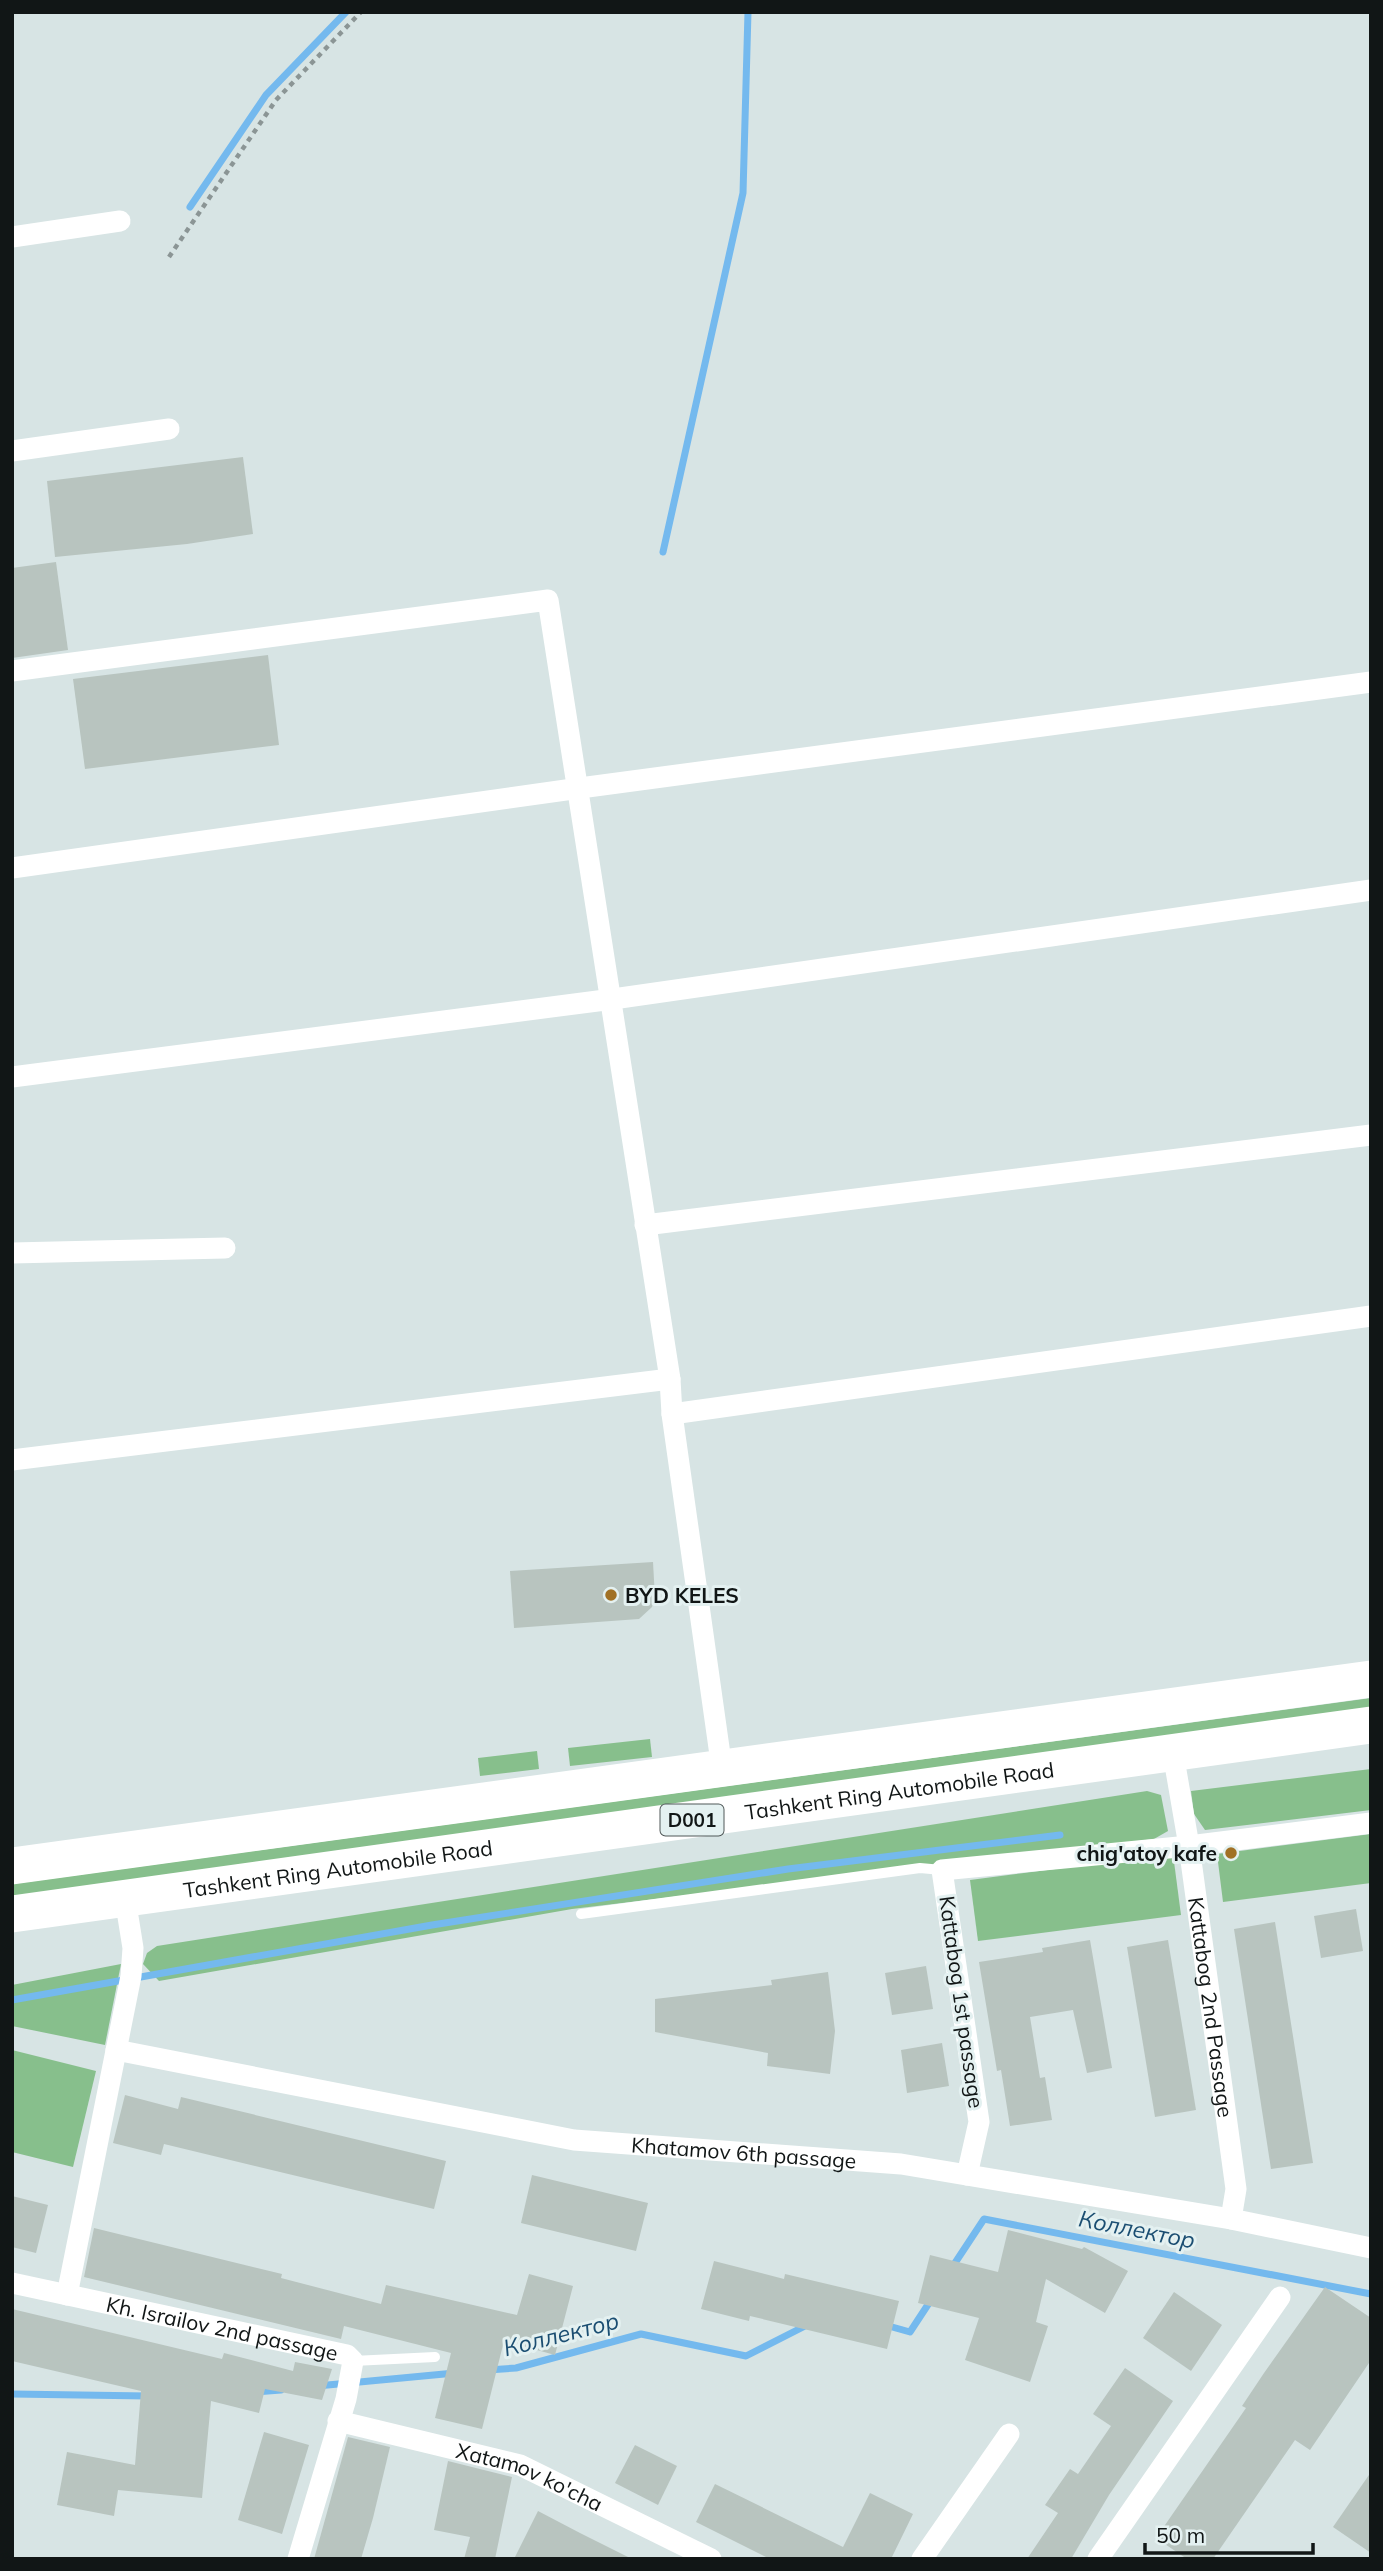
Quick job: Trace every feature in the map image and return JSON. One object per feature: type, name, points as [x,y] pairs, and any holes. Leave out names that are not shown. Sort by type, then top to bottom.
[{"type":"highway","name":"D001","points":[[12,1866],[1371,1679]]},
{"type":"highway","name":"Tashkent Ring Automobile Road","points":[[12,1914],[1371,1725]]},
{"type":"street","points":[[12,237],[120,221]]},
{"type":"street","points":[[12,451],[169,429]]},
{"type":"street","points":[[12,671],[548,600],[580,788],[670,1379],[672,1414],[722,1769]]},
{"type":"street","points":[[12,868],[580,788],[1371,682]]},
{"type":"street","points":[[12,1077],[613,999],[1371,891]]},
{"type":"street","points":[[645,1225],[1371,1135]]},
{"type":"street","points":[[12,1253],[225,1248]]},
{"type":"street","points":[[672,1414],[1371,1316]]},
{"type":"street","points":[[12,1460],[670,1379]]},
{"type":"street","name":"Kattabog 2nd Passage","points":[[1173,1753],[1189,1846],[1236,2189],[1231,2219]]},
{"type":"street","points":[[942,1870],[1189,1846],[1371,1823]]},
{"type":"street","name":"Kattabog 1st passage","points":[[942,1870],[979,2122],[968,2175]]},
{"type":"street","points":[[67,2295],[131,1976],[134,1948],[125,1898]]},
{"type":"street","name":"Khatamov 6th passage","points":[[116,2050],[574,2140],[901,2164],[1231,2219],[1371,2248]]},
{"type":"street","name":"Kh. Israilov 2nd passage","points":[[12,2283],[347,2355],[352,2369],[346,2399],[298,2559]]},
{"type":"street","points":[[1098,2559],[1280,2297]]},
{"type":"street","name":"Xatamov ko'cha","points":[[338,2421],[520,2465],[711,2559]]},
{"type":"street","points":[[922,2559],[1009,2434]]},
{"type":"lane","points":[[581,1914],[920,1868],[942,1870]]},
{"type":"lane","points":[[352,2369],[435,2357]]},
{"type":"path","points":[[169,257],[276,100],[361,12]]},
{"type":"green space","points":[[1371,1698],[1371,1710],[12,1898],[12,1884]]},
{"type":"green space","points":[[650,1739],[652,1757],[570,1766],[568,1748]]},
{"type":"green space","points":[[537,1751],[539,1769],[480,1776],[478,1758]]},
{"type":"green space","points":[[1371,1769],[1371,1810],[1205,1830],[1194,1814],[1191,1791]]},
{"type":"green space","points":[[1147,1791],[1161,1795],[1168,1831],[1154,1839],[572,1909],[159,1981],[143,1964],[147,1953],[157,1946]]},
{"type":"green space","points":[[1371,1834],[1371,1883],[1223,1902],[1217,1854]]},
{"type":"green space","points":[[1173,1854],[1181,1915],[978,1941],[970,1880]]},
{"type":"green space","points":[[121,1964],[105,2045],[12,2026],[12,1985]]},
{"type":"green space","points":[[12,2050],[96,2071],[73,2167],[12,2152]]},
{"type":"building","points":[[243,457],[253,534],[187,544],[55,557],[47,481]]},
{"type":"building","points":[[56,562],[68,650],[12,658],[12,568]]},
{"type":"building","points":[[268,655],[279,745],[85,769],[73,679]]},
{"type":"building","points":[[653,1562],[655,1598],[652,1607],[639,1619],[514,1628],[510,1571]]},
{"type":"building","points":[[1356,1909],[1363,1951],[1321,1958],[1314,1916]]},
{"type":"building","points":[[1275,1922],[1313,2163],[1271,2169],[1234,1929]]},
{"type":"building","points":[[1090,1940],[1112,2068],[1087,2073],[1073,2010],[1030,2017],[1040,2078],[1045,2077],[1052,2120],[1010,2126],[1001,2070],[997,2071],[979,1962],[1043,1952],[1042,1948]]},
{"type":"building","points":[[1168,1940],[1196,2110],[1155,2117],[1127,1947]]},
{"type":"building","points":[[926,1966],[933,2009],[892,2015],[885,1973]]},
{"type":"building","points":[[828,1972],[835,2031],[830,2074],[767,2066],[768,2053],[655,2032],[655,1999],[772,1985],[771,1980]]},
{"type":"building","points":[[942,2043],[949,2086],[907,2093],[901,2050]]},
{"type":"building","points":[[125,2095],[178,2109],[181,2097],[446,2161],[434,2209],[164,2144],[161,2155],[113,2143]]},
{"type":"building","points":[[532,2175],[648,2203],[636,2251],[521,2223]]},
{"type":"building","points":[[12,2196],[48,2205],[36,2253],[12,2247]]},
{"type":"building","points":[[94,2228],[282,2274],[281,2278],[381,2304],[386,2285],[517,2315],[529,2274],[573,2286],[555,2355],[504,2341],[482,2429],[435,2418],[451,2353],[344,2326],[341,2339],[84,2277]]},
{"type":"building","points":[[1008,2230],[1082,2249],[1084,2247],[1128,2271],[1105,2313],[1046,2279],[1036,2322],[1048,2326],[1030,2382],[965,2360],[979,2318],[918,2303],[930,2255],[998,2272]]},
{"type":"building","points":[[714,2261],[784,2279],[785,2274],[899,2301],[887,2349],[750,2316],[749,2321],[701,2309]]},
{"type":"building","points":[[1325,2287],[1371,2318],[1371,2360],[1310,2450],[1295,2440],[1213,2559],[1187,2559],[1156,2538],[1246,2408],[1242,2406],[1264,2373]]},
{"type":"building","points":[[1174,2292],[1222,2325],[1191,2371],[1143,2338]]},
{"type":"building","points":[[12,2309],[222,2359],[224,2353],[293,2371],[295,2362],[332,2369],[322,2400],[265,2389],[259,2413],[211,2401],[202,2498],[118,2490],[114,2516],[57,2505],[67,2452],[135,2465],[141,2391],[12,2361]]},
{"type":"building","points":[[1125,2368],[1173,2401],[1109,2495],[1071,2559],[1027,2559],[1058,2513],[1045,2505],[1070,2469],[1078,2474],[1111,2426],[1093,2414]]},
{"type":"building","points":[[264,2432],[309,2445],[282,2534],[238,2520]]},
{"type":"building","points":[[348,2437],[390,2447],[373,2518],[361,2559],[314,2559]]},
{"type":"building","points":[[635,2445],[677,2466],[658,2505],[615,2483]]},
{"type":"building","points":[[448,2461],[512,2477],[495,2559],[464,2559],[470,2537],[434,2530]]},
{"type":"building","points":[[1371,2472],[1371,2553],[1333,2527]]},
{"type":"building","points":[[715,2484],[843,2547],[870,2493],[913,2514],[891,2559],[770,2559],[696,2522]]},
{"type":"building","points":[[538,2511],[580,2533],[632,2559],[514,2559]]},
{"type":"waterway","points":[[190,207],[266,95],[346,12]]},
{"type":"waterway","points":[[663,552],[743,193],[748,12]]},
{"type":"waterway","points":[[12,2000],[432,1925],[788,1869],[1060,1835]]},
{"type":"waterway","name":"Коллектор","points":[[951,2269],[984,2219],[1371,2294]]},
{"type":"waterway","name":"Коллектор","points":[[885,2325],[910,2332],[931,2300]]},
{"type":"waterway","name":"Коллектор","points":[[488,2370],[516,2368],[641,2334],[746,2356],[809,2324]]},
{"type":"waterway","name":"Коллектор","points":[[317,2386],[455,2373]]},
{"type":"waterway","name":"Коллектор","points":[[255,2392],[281,2390]]},
{"type":"waterway","name":"Коллектор","points":[[12,2394],[148,2396]]},
{"type":"place","name":"BYD KELES","points":[[611,1595]]},
{"type":"place","name":"chig'atoy kafe","points":[[1231,1853]]}]
